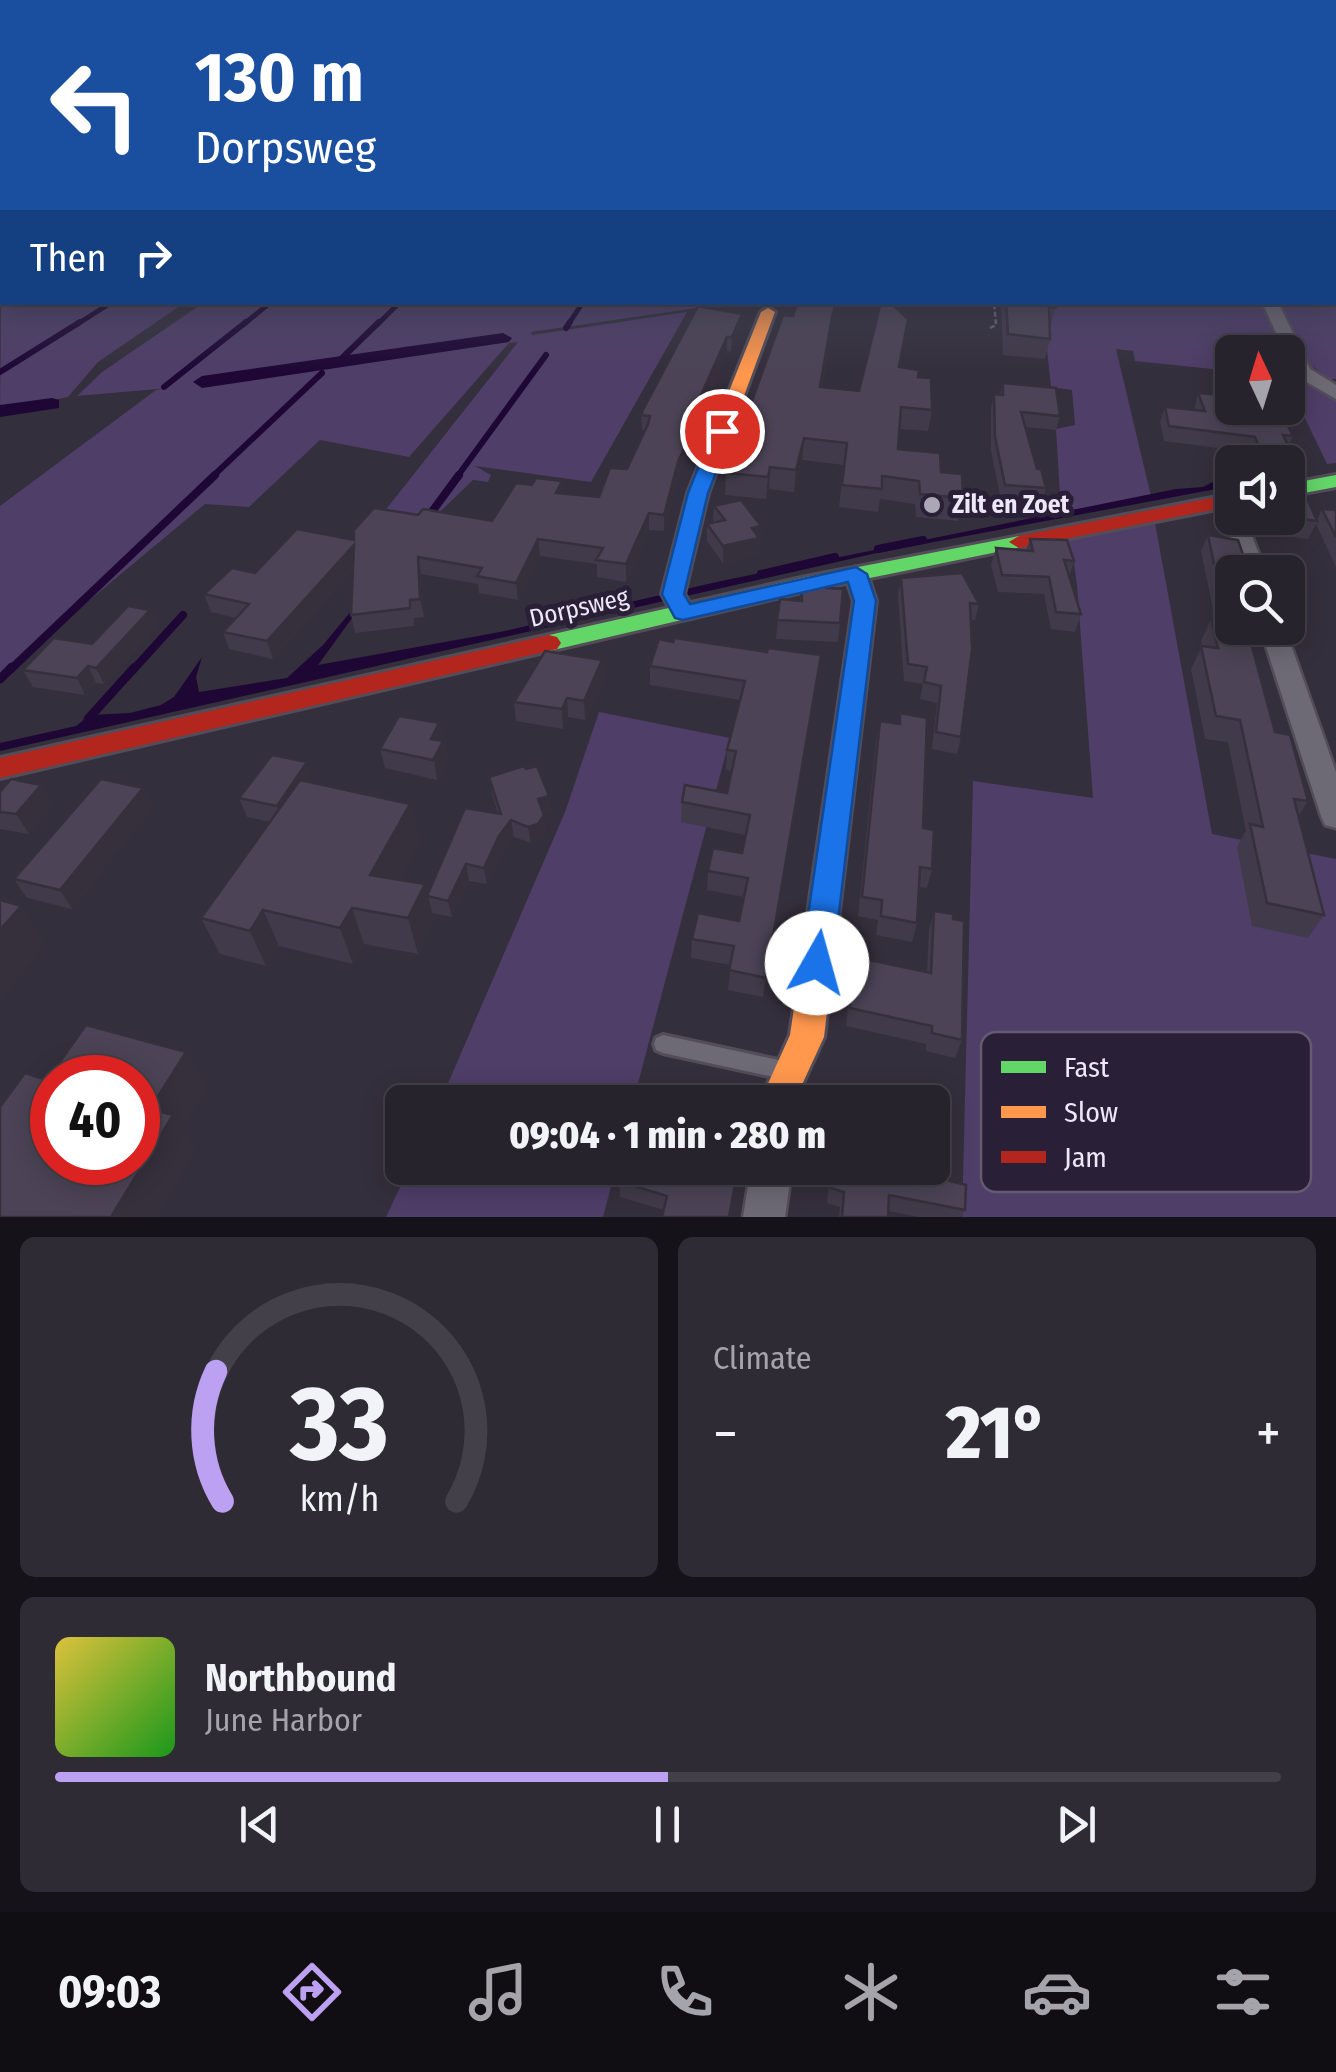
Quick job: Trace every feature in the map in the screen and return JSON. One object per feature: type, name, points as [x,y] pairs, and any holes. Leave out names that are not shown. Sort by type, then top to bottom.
[{"type":"street","points":[[1271,305],[1302,372],[1336,393]]},
{"type":"street","points":[[683,612],[673,594],[698,493],[768,312]]},
{"type":"street","points":[[1305,487],[1336,481]]},
{"type":"street","name":"Dorpsweg","points":[[0,768],[856,574],[1215,512]]},
{"type":"street","points":[[787,1085],[807,1037],[865,601],[856,574]]},
{"type":"street","points":[[1278,645],[1336,816]]},
{"type":"street","points":[[764,1217],[769,1185]]},
{"type":"lane","points":[[663,1044],[791,1072]]},
{"type":"path","points":[[990,328],[996,325],[994,305]]},
{"type":"shaded area","points":[[1,305],[181,305],[98,362],[68,397],[0,410]]},
{"type":"shaded area","points":[[200,305],[717,305],[531,332],[532,335],[687,312],[591,482],[475,466],[491,475],[488,482],[473,480],[418,533],[380,517],[518,342],[509,343],[409,457],[320,440],[249,507],[205,504],[32,648],[0,680],[0,506],[156,390],[169,388],[77,396],[102,372]]},
{"type":"shaded area","points":[[1042,305],[1336,305],[1336,379],[1327,379],[1313,366],[1321,381],[1336,390],[1336,463],[1327,464],[1305,418],[1305,335],[1215,335],[1215,369],[1135,361],[1133,351],[1116,349],[1151,496],[1061,512],[1056,429],[1075,425],[1072,390],[1051,387]]},
{"type":"shaded area","points":[[1215,481],[1215,489],[881,552],[0,751],[0,743],[76,726],[90,715],[130,713],[161,705],[174,697],[202,657],[196,677],[199,692],[287,678],[323,645],[400,552],[318,665],[500,632],[721,581],[1176,489],[1203,487]]},
{"type":"shaded area","points":[[1155,523],[1212,834],[1336,859],[1336,1217],[962,1217],[973,781],[1093,798],[1074,563],[1059,542]]},
{"type":"shaded area","points":[[599,712],[730,738],[638,1085],[447,1085],[565,812]]},
{"type":"shaded area","points":[[401,1185],[611,1185],[603,1217],[386,1217]]},
{"type":"building","points":[[797,305],[835,305],[820,387],[859,391],[880,305],[893,305],[908,319],[899,367],[919,370],[918,377],[931,378],[932,410],[901,407],[898,449],[940,453],[941,472],[962,474],[963,498],[920,494],[919,481],[882,476],[882,489],[842,485],[847,443],[804,438],[796,470],[770,467],[768,477],[726,473],[783,315],[793,316]]},
{"type":"building","points":[[1006,305],[1056,305],[1049,307],[1050,339],[1008,334]]},
{"type":"building","points":[[698,306],[742,314],[732,337],[727,337],[693,413],[699,414],[678,462],[664,515],[649,513],[626,564],[596,560],[603,548],[538,539],[516,583],[477,576],[482,568],[418,557],[420,599],[410,600],[410,608],[351,615],[354,545],[267,641],[223,632],[249,604],[204,594],[232,568],[255,573],[297,529],[354,540],[354,530],[374,508],[418,515],[423,509],[492,521],[516,483],[532,485],[536,478],[562,481],[556,493],[599,497],[610,468],[627,469],[648,424],[650,416],[641,415],[643,410]]},
{"type":"building","points":[[1003,383],[1056,388],[1060,416],[1021,412],[1046,488],[1005,485],[995,437],[994,394],[1003,395]]},
{"type":"building","points":[[1198,393],[1215,394],[1215,425],[1288,425],[1293,436],[1283,435],[1288,445],[1268,445],[1258,444],[1255,437],[1169,426],[1165,407],[1205,411]]},
{"type":"building","points":[[1305,496],[1306,496],[1317,521],[1305,519]]},
{"type":"building","points":[[741,500],[761,526],[752,528],[759,538],[723,546],[707,524],[725,520],[714,506]]},
{"type":"building","points":[[1322,509],[1336,510],[1336,537]]},
{"type":"building","points":[[1208,535],[1238,540],[1243,555],[1215,555],[1215,568]]},
{"type":"building","points":[[1030,539],[1067,540],[1074,561],[1064,560],[1081,614],[1056,612],[1049,577],[1002,575],[996,548],[1033,551]]},
{"type":"building","points":[[962,573],[979,604],[970,603],[972,649],[961,737],[936,732],[941,686],[924,682],[927,667],[908,664],[901,578]]},
{"type":"building","points":[[801,586],[843,589],[840,623],[777,620],[780,599],[802,601]]},
{"type":"building","points":[[128,606],[150,610],[96,668],[88,666],[77,678],[23,670],[54,638],[92,644]]},
{"type":"building","points":[[675,638],[767,652],[768,648],[821,655],[766,978],[729,970],[734,946],[692,939],[698,913],[739,921],[748,878],[708,871],[713,848],[742,853],[750,815],[682,802],[685,785],[727,793],[736,751],[727,750],[745,681],[650,666],[659,639],[673,642]]},
{"type":"building","points":[[1217,645],[1252,645],[1275,732],[1290,735],[1308,801],[1294,799],[1324,915],[1267,903],[1250,824],[1263,827],[1240,720],[1216,716],[1201,646],[1218,648]]},
{"type":"building","points":[[545,651],[602,660],[584,701],[567,698],[562,709],[514,702]]},
{"type":"building","points":[[900,713],[927,718],[923,828],[934,830],[932,869],[920,867],[917,923],[881,916],[882,900],[862,897],[880,721],[900,724]]},
{"type":"building","points":[[399,716],[439,723],[431,739],[443,741],[433,760],[380,749]]},
{"type":"building","points":[[272,755],[307,762],[277,806],[239,798]]},
{"type":"building","points":[[537,766],[549,796],[538,799],[544,815],[538,824],[528,827],[511,820],[484,868],[466,864],[448,901],[427,896],[465,808],[501,814],[489,777]]},
{"type":"building","points":[[11,779],[41,785],[16,814],[0,812],[0,792]]},
{"type":"building","points":[[101,779],[143,788],[60,890],[14,879]]},
{"type":"building","points":[[300,780],[410,804],[370,875],[425,884],[408,918],[352,908],[340,928],[263,910],[250,931],[201,918]]},
{"type":"building","points":[[0,900],[21,906],[0,930]]},
{"type":"building","points":[[934,911],[953,914],[953,919],[964,921],[962,1040],[932,1033],[932,1026],[850,1008],[855,957],[931,973]]},
{"type":"building","points":[[86,1025],[186,1052],[160,1093],[160,1055],[65,1055]]},
{"type":"building","points":[[25,1073],[30,1075],[30,1185],[130,1185],[111,1217],[0,1217],[0,1107]]},
{"type":"building","points":[[160,1112],[173,1115],[160,1136]]},
{"type":"building","points":[[950,1181],[966,1185],[965,1210],[889,1195],[888,1217],[842,1217],[844,1192],[831,1188],[950,1185]]},
{"type":"building","points":[[632,1185],[735,1185],[729,1217],[662,1217],[667,1196]]},
{"type":"waterway","points":[[76,325],[107,305]]},
{"type":"waterway","points":[[243,325],[267,305]]},
{"type":"waterway","points":[[377,325],[397,305]]},
{"type":"waterway","points":[[568,325],[581,305]]},
{"type":"waterway","points":[[0,372],[80,322]]},
{"type":"waterway","points":[[164,387],[246,322]]},
{"type":"waterway","points":[[338,362],[379,322]]},
{"type":"waterway","points":[[202,382],[503,338]]},
{"type":"waterway","points":[[457,477],[546,355]]},
{"type":"waterway","points":[[212,477],[322,373]]},
{"type":"waterway","points":[[0,411],[52,404]]},
{"type":"waterway","points":[[10,670],[215,475]]},
{"type":"waterway","points":[[428,517],[459,475]]},
{"type":"waterway","points":[[878,549],[923,540]]},
{"type":"waterway","points":[[761,574],[835,557]]},
{"type":"waterway","points":[[133,670],[183,615]]},
{"type":"waterway","points":[[0,679],[12,667]]},
{"type":"waterway","points":[[88,719],[135,667]]},
{"type":"traffic: fast","points":[[1305,487],[1336,481]]},
{"type":"traffic: fast","points":[[549,643],[806,584],[1019,542]]},
{"type":"traffic: slow","points":[[683,612],[673,594],[698,493],[768,312]]},
{"type":"traffic: slow","points":[[784,1085],[807,1037],[865,601],[856,574]]},
{"type":"traffic: jam","points":[[1019,542],[1215,503]]},
{"type":"traffic: jam","points":[[0,768],[549,643]]},
{"type":"place","name":"Zilt en Zoet","points":[[932,505]]},
{"type":"route","points":[[722,431],[698,493],[682,552],[673,594],[683,612],[856,574],[865,601],[817,963]]}]
